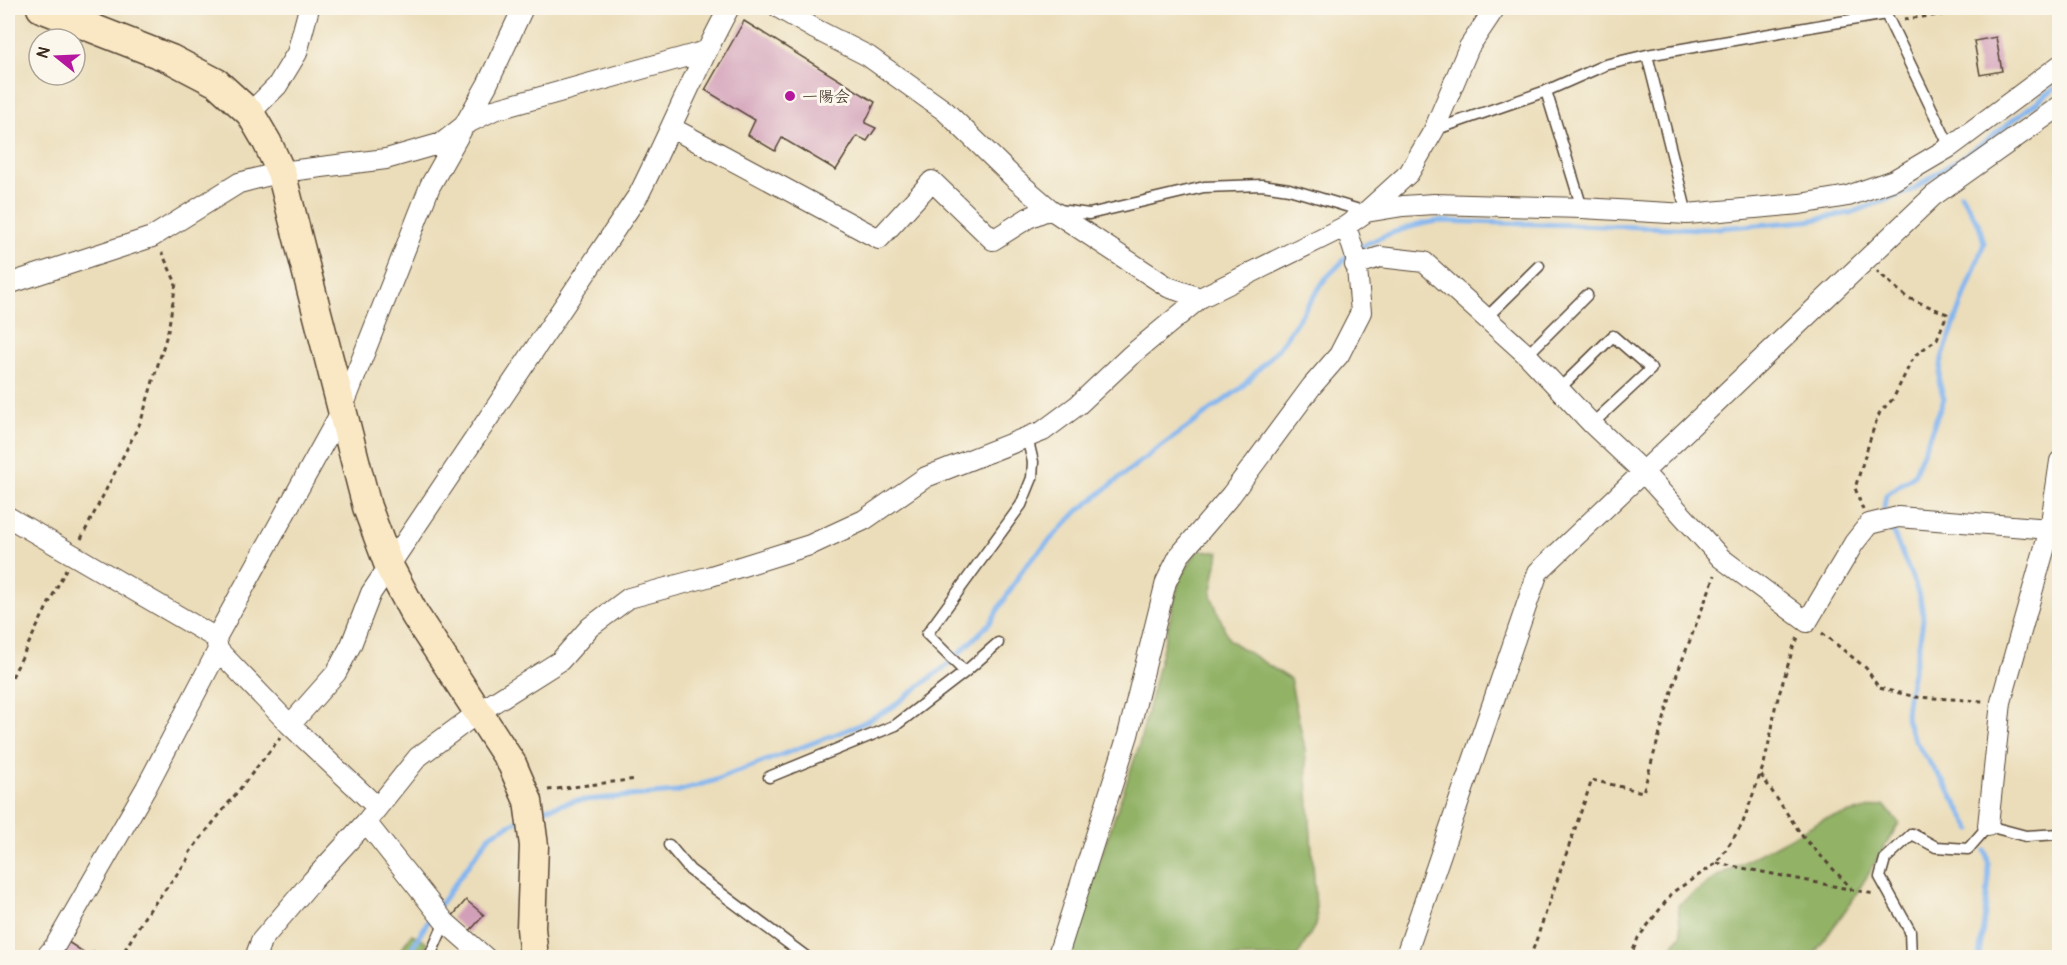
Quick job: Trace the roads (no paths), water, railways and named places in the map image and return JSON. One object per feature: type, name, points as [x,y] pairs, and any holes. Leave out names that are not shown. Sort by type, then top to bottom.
[{"type":"street","points":[[41,8],[171,59],[217,83],[250,113],[267,142],[281,172],[367,507],[389,566],[416,615],[512,764],[529,807],[534,846],[531,928],[534,957]]},
{"type":"street","points":[[250,113],[277,86],[297,53],[309,8]]},
{"type":"street","points":[[45,957],[55,946],[146,788],[217,644],[341,412],[430,186],[487,85],[523,8]]},
{"type":"street","points":[[290,725],[336,673],[351,645],[371,593],[639,194],[672,128],[706,51],[729,8]]},
{"type":"street","points":[[779,8],[868,56],[945,111],[1015,179],[1050,209],[1168,287],[1200,298]]},
{"type":"street","points":[[1057,957],[1128,735],[1166,582],[1179,556],[1231,495],[1312,386],[1339,355],[1361,312],[1352,248],[1366,212],[1409,173],[1434,130],[1469,47],[1495,8]]},
{"type":"street","points":[[8,284],[152,237],[239,183],[281,172],[386,159],[442,143],[466,124],[494,110],[706,51]]},
{"type":"street","points":[[1366,212],[1434,204],[1582,208],[1687,214],[1800,204],[1848,196],[1894,180],[1950,147],[2060,65]]},
{"type":"street","points":[[1405,957],[1538,572],[1933,196],[2060,106]]},
{"type":"street","points":[[672,128],[879,239],[932,181],[993,240],[1028,218],[1050,209]]},
{"type":"street","points":[[255,957],[261,941],[372,815],[418,758],[479,712],[560,661],[590,627],[629,598],[711,576],[810,545],[864,520],[926,477],[1043,431],[1078,405],[1130,356],[1200,298],[1352,248],[1380,257],[1424,261],[1527,355],[1592,424],[1643,472],[1721,558],[1808,622],[1854,543],[1869,524],[1898,518],[2050,529]]},
{"type":"street","points":[[1988,826],[2001,702],[2050,529],[2060,461]]},
{"type":"street","points":[[8,517],[217,644],[372,815],[438,912],[486,957]]},
{"type":"lane","points":[[1434,130],[1546,91],[1605,65],[1647,55],[1887,14],[1950,147]]},
{"type":"lane","points":[[1647,55],[1687,214]]},
{"type":"lane","points":[[1546,91],[1582,208]]},
{"type":"lane","points":[[1050,209],[1089,214],[1204,187],[1262,185],[1289,189],[1366,212]]},
{"type":"lane","points":[[1486,318],[1539,266]]},
{"type":"lane","points":[[1527,355],[1587,295]]},
{"type":"lane","points":[[1559,389],[1613,336],[1651,369],[1592,424]]},
{"type":"lane","points":[[962,670],[927,634],[1021,505],[1032,478],[1034,462],[1026,437]]},
{"type":"lane","points":[[769,777],[896,725],[998,643]]},
{"type":"lane","points":[[1911,957],[1910,931],[1880,877],[1886,859],[1912,834],[1936,847],[1968,849],[1988,826],[2026,836],[2060,834]]},
{"type":"lane","points":[[669,845],[690,870],[808,957]]},
{"type":"lane","points":[[429,957],[438,912]]},
{"type":"lane","points":[[787,957],[794,947]]},
{"type":"waterway","points":[[1358,249],[1397,231],[1438,221],[1706,229],[1807,221],[1850,213],[1909,192],[1986,141],[2060,84]]},
{"type":"waterway","points":[[1884,508],[1886,495],[1914,475],[1944,399],[1939,381],[1942,358],[1984,243],[1979,225],[1961,194]]},
{"type":"waterway","points":[[538,811],[574,801],[675,792],[713,781],[857,726],[891,708],[946,666],[990,623],[1025,566],[1077,512],[1137,464],[1241,388],[1278,349],[1326,278],[1350,254]]},
{"type":"waterway","points":[[1893,532],[1916,587],[1923,618],[1907,703],[1907,722],[1920,749],[1948,789],[1971,829]]},
{"type":"waterway","points":[[439,906],[490,835],[521,819]]},
{"type":"waterway","points":[[1979,958],[1989,871],[1985,851]]},
{"type":"waterway","points":[[406,958],[433,913]]},
{"type":"place","name":"一陽会","points":[[790,96]]}]
